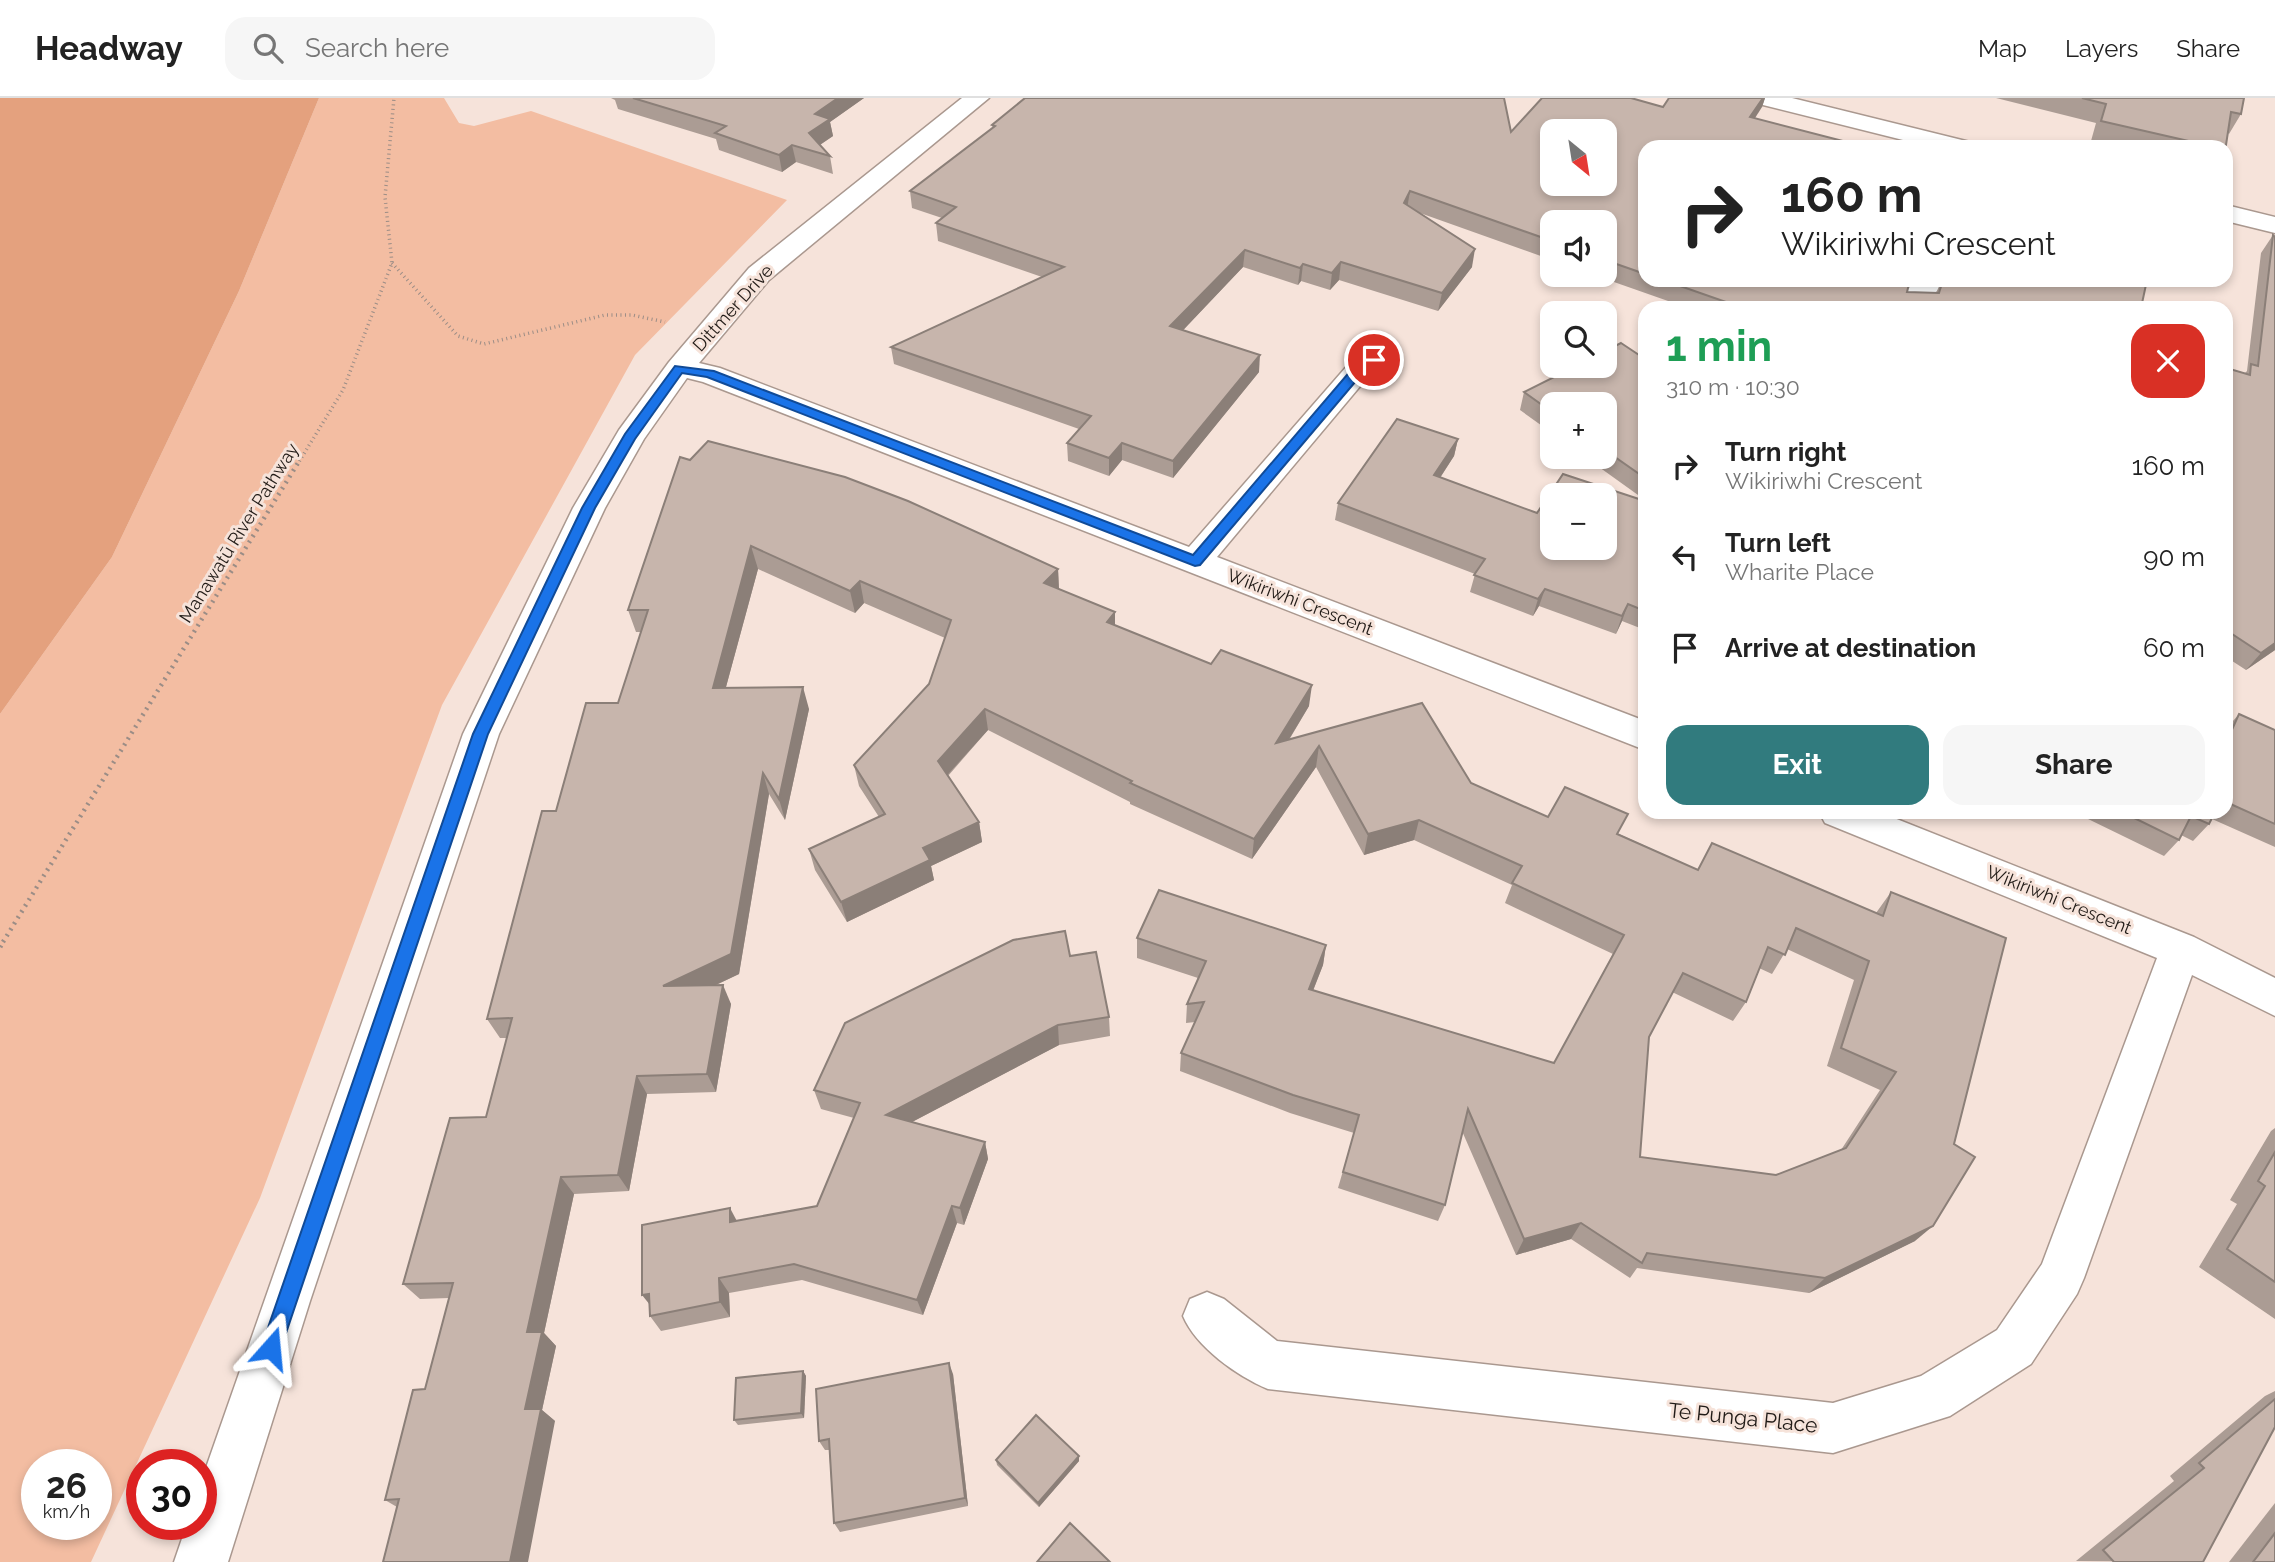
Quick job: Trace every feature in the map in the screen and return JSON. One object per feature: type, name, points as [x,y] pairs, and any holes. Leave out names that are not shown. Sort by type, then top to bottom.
[{"type":"street","name":"Dittmer Drive","points":[[201,1562],[286,1301],[481,734],[589,508],[630,437],[679,368],[759,274],[977,98]]},
{"type":"street","points":[[1763,98],[1841,107],[1940,140]]},
{"type":"street","points":[[2233,214],[2275,225]]},
{"type":"street","points":[[1917,301],[1919,290],[1925,287]]},
{"type":"street","points":[[1195,561],[1357,372],[1374,360]]},
{"type":"street","name":"Wikiriwhi Crescent","points":[[679,368],[710,373],[1638,733]]},
{"type":"street","name":"Wikiriwhi Crescent","points":[[1855,819],[2180,949],[2275,998]]},
{"type":"street","name":"Te Punga Place","points":[[1207,1316],[1268,1364],[1833,1428],[1933,1398],[2014,1347],[2060,1278],[2155,1026],[2180,949]]},
{"type":"path","name":"Manawatū River Pathway","points":[[0,947],[343,390],[392,263],[385,197],[394,98]]},
{"type":"path","points":[[392,263],[458,336],[471,342],[484,344],[605,315],[632,315],[711,333]]},
{"type":"shaded area","points":[[0,98],[319,98],[239,291],[112,557],[0,714]]},
{"type":"shaded area","points":[[319,98],[444,98],[459,123],[474,126],[531,111],[787,200],[635,355],[442,705],[260,1198],[143,1449],[126,1449],[126,1487],[112,1517],[112,1449],[21,1449],[21,1540],[101,1540],[91,1562],[0,1562],[0,714],[112,557],[239,291]]},
{"type":"building","points":[[633,98],[838,98],[815,114],[830,119],[809,133],[830,156],[792,145],[779,155],[715,133],[726,126]]},
{"type":"building","points":[[1025,98],[1504,98],[1511,132],[1542,98],[1631,98],[1663,107],[1669,98],[1763,98],[1750,117],[1839,140],[1638,140],[1638,272],[1617,264],[1617,210],[1540,210],[1540,237],[1410,191],[1404,203],[1475,249],[1442,293],[1341,262],[1332,273],[1303,264],[1300,268],[1245,250],[1170,326],[1260,355],[1173,461],[1122,443],[1109,458],[1067,443],[1091,416],[891,347],[1064,267],[936,223],[956,207],[910,191],[995,126],[992,125]]},
{"type":"building","points":[[2082,98],[2244,98],[2241,114],[2231,112],[2227,140],[2184,140],[2101,121],[2106,104]]},
{"type":"building","points":[[2273,235],[2275,643],[2261,653],[2233,635],[2233,370],[2250,375],[2251,364],[2258,366]]},
{"type":"building","points":[[1683,287],[1908,287],[1907,292],[1939,293],[1941,287],[2146,287],[2142,301],[1723,301]]},
{"type":"building","points":[[1621,343],[1638,354],[1638,473],[1617,458],[1617,392],[1540,392],[1540,403],[1524,392],[1552,378],[1617,378],[1617,345]]},
{"type":"building","points":[[1397,419],[1458,439],[1434,475],[1537,513],[1540,508],[1540,560],[1617,560],[1617,492],[1638,499],[1638,608],[1628,604],[1622,616],[1545,589],[1538,599],[1474,575],[1485,559],[1338,503]]},
{"type":"building","points":[[708,441],[845,477],[908,501],[1058,569],[1044,583],[1115,612],[1107,622],[1211,664],[1221,650],[1312,685],[1276,743],[1422,703],[1471,783],[1548,817],[1565,787],[1628,814],[1617,834],[1698,870],[1712,843],[1883,916],[1891,892],[2006,938],[1954,1144],[1975,1157],[1933,1226],[1825,1278],[1647,1253],[1642,1263],[1581,1223],[1524,1239],[1468,1109],[1445,1205],[1343,1172],[1359,1115],[1293,1095],[1181,1053],[1204,1002],[1187,1004],[1206,961],[1137,938],[1159,890],[1326,945],[1309,989],[1554,1063],[1624,935],[1512,883],[1522,866],[1419,820],[1368,834],[1319,746],[1254,839],[1130,783],[1132,781],[985,709],[938,761],[979,822],[923,848],[930,860],[841,902],[809,849],[885,814],[854,765],[929,684],[951,620],[860,581],[850,591],[751,546],[713,688],[803,687],[779,799],[763,773],[731,954],[663,986],[723,985],[707,1074],[637,1076],[618,1175],[561,1177],[527,1332],[542,1332],[525,1409],[541,1409],[510,1562],[383,1562],[399,1499],[385,1500],[413,1390],[425,1389],[453,1283],[403,1284],[450,1118],[486,1117],[512,1018],[487,1019],[542,811],[556,811],[586,703],[618,703],[648,610],[628,610],[680,457],[690,460]],"holes":[[[1796,928],[1869,961],[1841,1048],[1896,1072],[1846,1148],[1776,1175],[1640,1157],[1649,1037],[1683,973],[1746,1002],[1768,947],[1785,955]]]},
{"type":"building","points":[[1563,474],[1590,483],[1557,483]]},
{"type":"building","points":[[2239,714],[2275,730],[2275,824],[2233,805],[2233,727]]},
{"type":"building","points":[[2136,819],[2190,819],[2179,840]]},
{"type":"building","points":[[2198,819],[2212,819],[2209,824]]},
{"type":"building","points":[[1065,931],[1070,956],[1096,952],[1109,1017],[1058,1025],[886,1115],[985,1142],[960,1208],[952,1206],[917,1300],[794,1264],[719,1278],[720,1302],[650,1316],[649,1294],[642,1295],[642,1225],[730,1208],[730,1222],[817,1206],[860,1103],[814,1090],[845,1023],[1013,940]]},
{"type":"building","points":[[2275,1152],[2275,1282],[2227,1249],[2265,1186],[2258,1181]]},
{"type":"building","points":[[949,1363],[965,1498],[834,1523],[829,1439],[819,1441],[816,1389]]},
{"type":"building","points":[[803,1371],[801,1413],[734,1420],[736,1378]]},
{"type":"building","points":[[2275,1399],[2275,1427],[2203,1562],[2114,1562],[2103,1550],[2204,1468],[2199,1463]]},
{"type":"building","points":[[1036,1415],[1079,1456],[1038,1503],[996,1460]]},
{"type":"building","points":[[1070,1523],[1110,1562],[1037,1562]]},
{"type":"building","points":[[2275,1533],[2275,1562],[2253,1562]]},
{"type":"route","points":[[271,1348],[481,734],[589,508],[630,437],[679,368],[710,373],[1195,561],[1357,372],[1374,360]]}]
